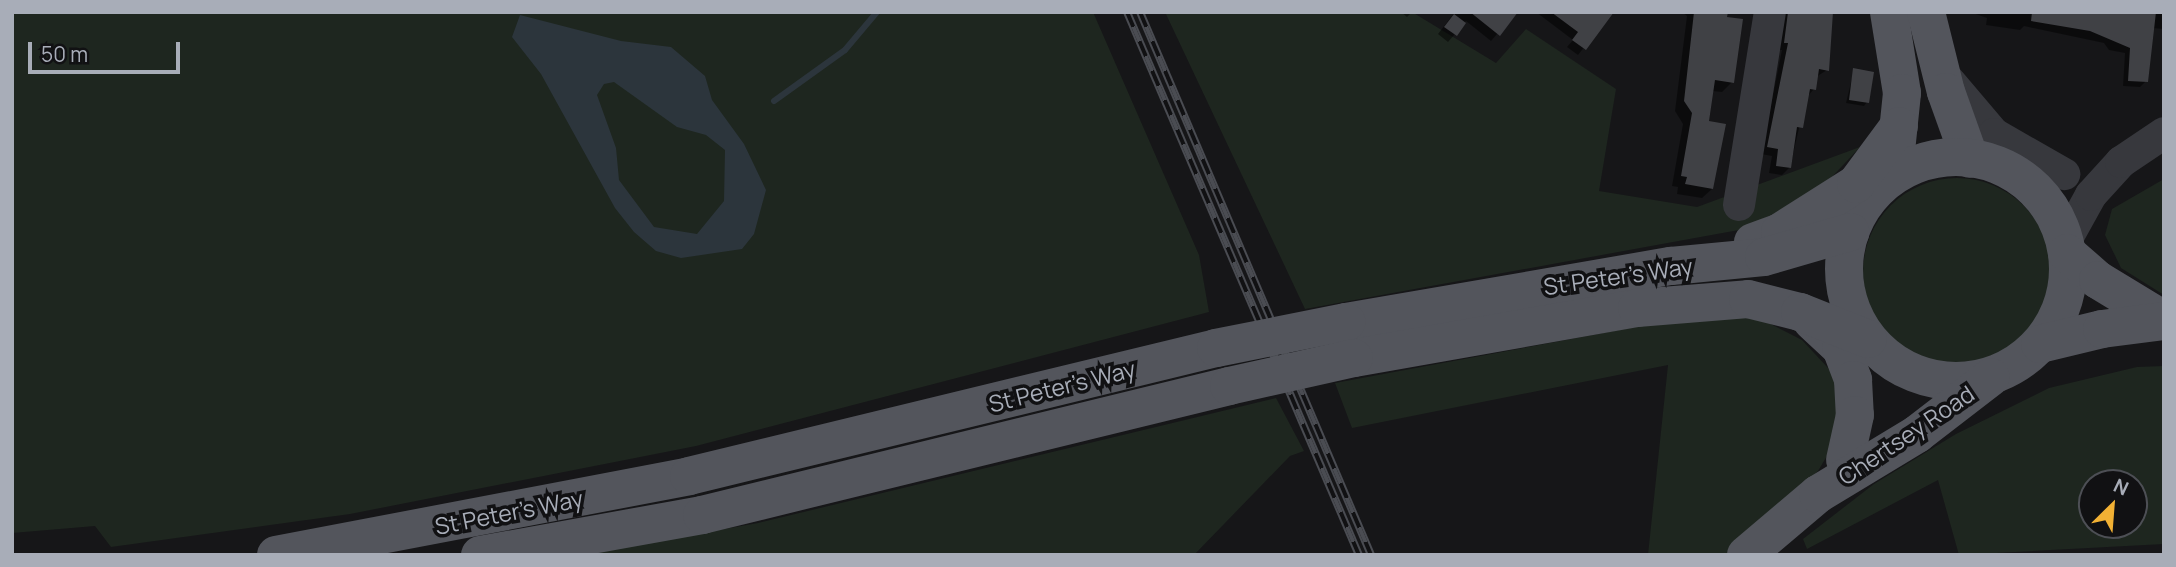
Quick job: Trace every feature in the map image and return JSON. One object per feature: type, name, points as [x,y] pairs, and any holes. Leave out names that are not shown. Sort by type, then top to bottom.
[{"type":"main road","points":[[1885,183],[1899,126],[1900,68],[1889,12]]},
{"type":"main road","points":[[1926,12],[1970,159]]},
{"type":"main road","points":[[1671,266],[1780,232],[1817,210],[1856,184],[1899,126]]},
{"type":"main road","points":[[2040,344],[2060,311],[2068,272],[2066,247],[2046,202],[2013,173],[1970,159],[1932,160],[1885,183],[1870,197],[1850,232],[1845,288],[1873,344],[1897,365],[1943,381],[1992,375],[2040,344],[2102,329],[2164,320]]},
{"type":"main road","name":"St Peter's Way","points":[[480,555],[702,515],[1229,386],[1350,340],[1671,266],[1764,257],[1850,232]]},
{"type":"main road","points":[[2066,247],[2098,280],[2164,320]]},
{"type":"main road","name":"St Peter's Way","points":[[276,555],[689,476],[1216,348],[1350,340],[1637,308],[1748,299],[1800,312],[1873,344]]},
{"type":"main road","points":[[1800,312],[1841,348],[1849,365],[1856,396],[1845,460]]},
{"type":"main road","name":"Chertsey Road","points":[[1818,494],[1870,422],[1878,384],[1873,344]]},
{"type":"main road","name":"Chertsey Road","points":[[1746,555],[1818,494],[1917,433],[1992,375]]},
{"type":"street","points":[[1739,205],[1770,12]]},
{"type":"street","points":[[1937,52],[1954,89],[1994,134],[2064,174]]},
{"type":"street","points":[[2013,173],[2064,174],[2095,171],[2120,162],[2164,133]]},
{"type":"street","points":[[2066,247],[2091,195],[2120,162]]},
{"type":"shaded area","points":[[12,12],[1093,12],[1199,255],[1209,312],[696,446],[350,514],[111,547],[95,526],[12,533]]},
{"type":"shaded area","points":[[1165,12],[1412,12],[1496,63],[1526,29],[1616,89],[1599,191],[1697,207],[1860,147],[1815,195],[1739,230],[1305,309]]},
{"type":"shaded area","points":[[520,15],[621,41],[671,47],[705,76],[712,100],[744,144],[766,190],[754,234],[742,249],[681,258],[656,251],[634,232],[615,208],[541,74],[512,37]],"holes":[[[614,82],[677,127],[706,135],[725,150],[724,201],[697,234],[654,227],[619,180],[616,148],[597,95],[604,84]]]},
{"type":"shaded area","points":[[1957,178],[1993,185],[2023,206],[2044,236],[2051,272],[2044,308],[2023,338],[1993,359],[1957,366],[1921,359],[1891,338],[1870,308],[1863,272],[1870,236],[1891,206],[1921,185]]},
{"type":"shaded area","points":[[2164,179],[2164,295],[2121,268],[2105,235],[2112,209]]},
{"type":"shaded area","points":[[1711,313],[1759,318],[1802,340],[1842,383],[1843,429],[1818,471],[1731,555],[1648,555],[1668,365],[1352,428],[1335,383]]},
{"type":"shaded area","points":[[2164,366],[2164,544],[1959,555],[1938,480],[1807,549],[1803,539],[1874,484],[1956,434],[2049,388],[2137,367]]},
{"type":"shaded area","points":[[1276,398],[1304,451],[1290,456],[1194,555],[579,555],[758,523]]},
{"type":"building","points":[[1470,12],[1518,12],[1500,36]]},
{"type":"building","points":[[1551,12],[1614,12],[1586,50],[1572,40],[1578,32]]},
{"type":"building","points":[[1694,12],[1728,12],[1727,17],[1743,19],[1734,83],[1715,80],[1709,121],[1726,124],[1713,189],[1685,184],[1687,177],[1681,176],[1692,113],[1684,101]]},
{"type":"building","points":[[1788,12],[1833,12],[1829,71],[1819,69],[1816,90],[1810,89],[1803,128],[1797,127],[1791,168],[1776,166],[1778,149],[1767,147],[1788,43],[1784,43]]},
{"type":"building","points":[[2032,12],[2156,12],[2148,82],[2128,81],[2130,48],[2090,31],[2031,21]]},
{"type":"building","points":[[1454,14],[1466,23],[1457,36],[1444,27]]},
{"type":"building","points":[[1853,68],[1874,72],[1869,103],[1849,100]]},
{"type":"waterway","points":[[774,101],[845,50],[877,12]]},
{"type":"railway","points":[[1127,12],[1359,555]]},
{"type":"railway","points":[[1140,12],[1371,555]]}]
